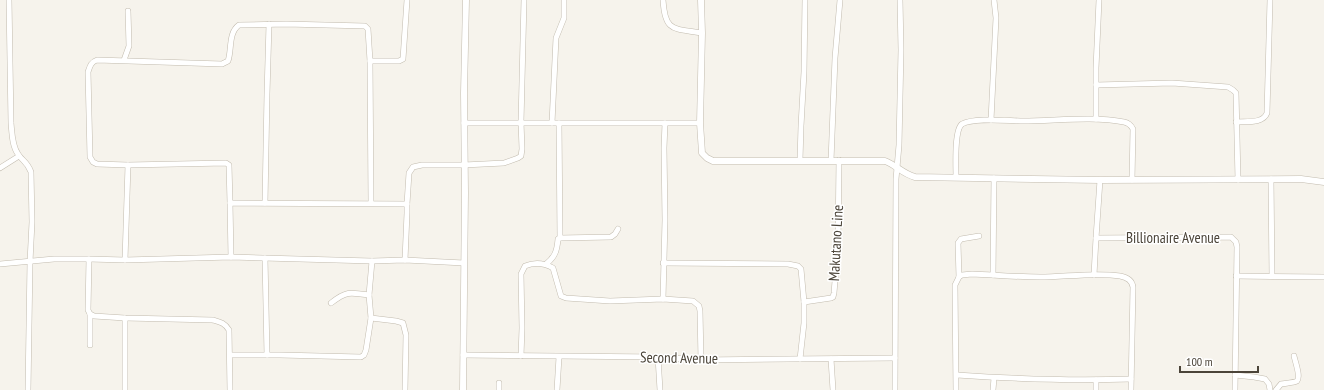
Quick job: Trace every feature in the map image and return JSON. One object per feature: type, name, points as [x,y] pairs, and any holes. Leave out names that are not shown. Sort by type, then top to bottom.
[{"type":"street","points":[[9,0],[11,123],[16,149],[19,156],[28,165],[31,172],[32,222],[28,390]]},
{"type":"street","points":[[370,61],[398,61],[403,59],[407,0]]},
{"type":"street","points":[[463,390],[466,0]]},
{"type":"street","points":[[405,260],[409,173],[413,167],[422,165],[504,163],[521,156],[524,0]]},
{"type":"street","points":[[552,123],[556,38],[564,18],[564,0]]},
{"type":"street","points":[[663,0],[664,14],[668,24],[674,28],[702,33]]},
{"type":"street","points":[[701,0],[702,33],[700,123],[702,153],[713,161],[885,161],[909,176],[915,177],[1100,180],[1301,179],[1324,182]]},
{"type":"street","points":[[800,160],[800,126],[804,72],[805,0]]},
{"type":"street","points":[[830,161],[835,58],[840,0]]},
{"type":"street","points":[[895,390],[896,178],[898,168],[900,0]]},
{"type":"street","points":[[991,120],[996,18],[994,0]]},
{"type":"street","points":[[1096,119],[1096,68],[1099,0]]},
{"type":"street","points":[[1236,122],[1262,120],[1265,118],[1267,113],[1270,0]]},
{"type":"street","points":[[124,60],[129,46],[128,12]]},
{"type":"street","points":[[231,257],[228,164],[128,165],[98,164],[92,162],[90,157],[89,137],[88,72],[91,64],[97,60],[124,60],[222,64],[227,62],[230,58],[231,40],[236,27],[244,24],[365,26],[368,29],[370,61],[371,203]]},
{"type":"street","points":[[265,203],[266,94],[269,24]]},
{"type":"street","points":[[1096,85],[1172,83],[1228,87],[1236,92],[1238,180]]},
{"type":"street","points":[[956,178],[957,133],[959,127],[968,122],[991,120],[1022,121],[1096,119],[1125,122],[1133,129],[1132,180]]},
{"type":"street","points":[[464,122],[700,123]]},
{"type":"street","points":[[546,264],[553,258],[557,248],[558,239],[560,238],[560,123]]},
{"type":"street","points":[[663,299],[665,123]]},
{"type":"street","points":[[0,168],[19,156]]},
{"type":"street","name":"Makutano Line","points":[[804,302],[831,298],[834,294],[838,245],[839,160]]},
{"type":"street","points":[[125,260],[128,165]]},
{"type":"street","points":[[993,275],[994,178]]},
{"type":"street","points":[[1272,179],[1272,276]]},
{"type":"street","points":[[1094,275],[1100,180]]},
{"type":"street","points":[[230,203],[407,204]]},
{"type":"street","points":[[560,238],[610,237],[615,234],[618,229]]},
{"type":"street","points":[[956,390],[955,286],[959,277],[958,243],[961,239],[979,236]]},
{"type":"street","name":"Billionaire Avenue","points":[[1096,238],[1231,238],[1236,242],[1235,390]]},
{"type":"street","points":[[0,264],[43,260],[125,260],[231,257],[372,261],[405,260],[464,263]]},
{"type":"street","points":[[265,258],[267,355]]},
{"type":"street","points":[[89,259],[88,310],[90,314],[90,345]]},
{"type":"street","points":[[230,356],[267,355],[361,357],[364,355],[371,318],[368,295],[372,261]]},
{"type":"street","points":[[663,262],[788,264],[798,266],[801,269],[804,302],[800,359]]},
{"type":"street","points":[[521,356],[521,274],[525,266],[530,264],[546,264],[553,268],[556,273],[559,291],[561,296],[566,298],[610,301],[663,299],[693,301],[699,306],[700,311],[701,360]]},
{"type":"street","points":[[959,277],[962,275],[972,274],[1040,277],[1094,275],[1120,276],[1130,280],[1133,283],[1131,390]]},
{"type":"street","points":[[1236,276],[1324,277]]},
{"type":"street","points":[[331,303],[344,294],[357,293],[368,295]]},
{"type":"street","points":[[90,314],[94,316],[125,318],[212,320],[221,322],[229,330],[230,390]]},
{"type":"street","points":[[125,318],[126,390]]},
{"type":"street","points":[[371,318],[403,323],[406,335],[405,390]]},
{"type":"street","name":"Second Avenue","points":[[463,355],[658,357],[701,360],[895,358]]},
{"type":"street","points":[[557,390],[560,356]]},
{"type":"street","points":[[1276,390],[1281,384],[1296,382],[1298,380],[1299,376],[1294,356]]},
{"type":"street","points":[[658,357],[660,390]]},
{"type":"street","points":[[831,359],[833,390]]},
{"type":"street","points":[[956,375],[994,378],[1096,380],[1131,378]]},
{"type":"street","points":[[1235,375],[1265,379],[1269,384],[1270,390]]},
{"type":"street","points":[[994,378],[994,390]]},
{"type":"street","points":[[1096,380],[1096,390]]},
{"type":"street","points":[[499,383],[499,390]]}]
